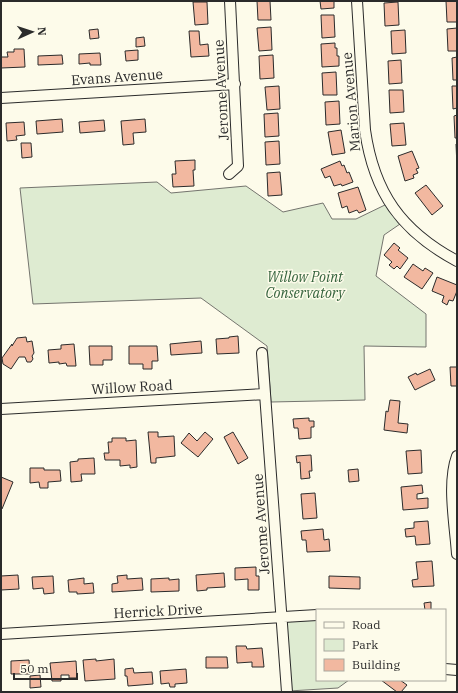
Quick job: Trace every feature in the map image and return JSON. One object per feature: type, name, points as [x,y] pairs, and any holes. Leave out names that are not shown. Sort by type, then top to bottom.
[{"type":"street","name":"Jerome Avenue","points":[[229,174],[238,166],[230,1]]},
{"type":"street","name":"Marion Avenue","points":[[357,1],[365,130],[374,171],[388,200],[402,219],[416,234],[437,250],[457,261]]},
{"type":"street","name":"Evans Avenue","points":[[1,98],[235,84]]},
{"type":"street","name":"Jerome Avenue","points":[[262,354],[288,692]]},
{"type":"street","name":"Willow Road","points":[[1,409],[265,394]]},
{"type":"street","points":[[457,456],[453,469],[452,483],[457,554]]},
{"type":"street","name":"Herrick Drive","points":[[1,634],[316,615]]},
{"type":"street","points":[[446,669],[457,670]]},
{"type":"green space","name":"Willow Point Conservatory","points":[[157,182],[171,193],[246,186],[283,212],[323,203],[332,219],[356,219],[387,204],[400,224],[384,235],[376,276],[426,314],[426,347],[364,346],[365,400],[271,402],[267,346],[201,298],[33,304],[20,188]]},
{"type":"green space","points":[[316,617],[316,681],[348,681],[338,688],[289,691],[284,618]]},
{"type":"building","points":[[257,1],[270,1],[271,20],[258,20]]},
{"type":"building","points":[[320,1],[334,1],[334,8],[321,9]]},
{"type":"building","points":[[446,1],[457,1],[457,22],[447,22]]},
{"type":"building","points":[[193,2],[207,2],[208,24],[195,25]]},
{"type":"building","points":[[398,2],[399,25],[385,26],[384,3]]},
{"type":"building","points":[[321,15],[334,15],[335,37],[322,38]]},
{"type":"building","points":[[271,27],[272,50],[259,51],[257,28]]},
{"type":"building","points":[[457,28],[457,51],[448,51],[447,29]]},
{"type":"building","points":[[98,29],[99,38],[90,39],[89,30]]},
{"type":"building","points":[[405,30],[406,53],[392,54],[391,31]]},
{"type":"building","points":[[189,31],[199,31],[200,45],[208,44],[209,56],[191,57]]},
{"type":"building","points":[[144,37],[145,46],[136,47],[136,38]]},
{"type":"building","points":[[335,43],[335,48],[337,48],[337,56],[339,56],[339,66],[322,67],[321,44]]},
{"type":"building","points":[[14,49],[24,49],[25,67],[1,68],[1,57],[8,57],[7,52],[14,52]]},
{"type":"building","points":[[138,50],[138,60],[126,61],[125,51]]},
{"type":"building","points":[[100,53],[101,65],[90,65],[90,63],[79,64],[79,54]]},
{"type":"building","points":[[62,55],[63,64],[38,65],[38,56]]},
{"type":"building","points":[[273,55],[274,78],[260,79],[259,56]]},
{"type":"building","points":[[457,57],[457,80],[453,80],[452,58]]},
{"type":"building","points":[[401,60],[402,83],[389,84],[388,61]]},
{"type":"building","points":[[336,72],[337,95],[323,95],[322,73]]},
{"type":"building","points":[[279,86],[280,109],[267,110],[265,87]]},
{"type":"building","points":[[452,86],[457,86],[457,108],[453,109]]},
{"type":"building","points":[[389,90],[403,90],[404,112],[390,113]]},
{"type":"building","points":[[339,101],[340,124],[326,125],[325,102]]},
{"type":"building","points":[[278,113],[279,136],[265,137],[264,114]]},
{"type":"building","points":[[457,115],[457,138],[455,138],[454,116]]},
{"type":"building","points":[[62,119],[63,132],[37,134],[36,121]]},
{"type":"building","points":[[145,119],[146,132],[133,133],[134,144],[123,145],[121,121]]},
{"type":"building","points":[[104,120],[105,131],[80,133],[79,122]]},
{"type":"building","points":[[24,122],[25,135],[16,136],[17,140],[7,141],[6,123]]},
{"type":"building","points":[[404,123],[406,145],[392,146],[390,124]]},
{"type":"building","points":[[341,130],[345,153],[332,155],[328,132]]},
{"type":"building","points":[[279,141],[280,164],[266,165],[265,142]]},
{"type":"building","points":[[21,143],[31,143],[32,157],[22,158]]},
{"type":"building","points":[[456,144],[457,144],[457,167]]},
{"type":"building","points":[[412,151],[419,168],[416,169],[418,173],[413,175],[414,178],[405,181],[398,156]]},
{"type":"building","points":[[195,160],[195,170],[193,170],[194,186],[173,187],[172,174],[176,174],[175,161]]},
{"type":"building","points":[[340,161],[342,166],[344,165],[347,173],[349,172],[353,182],[342,186],[341,184],[334,186],[330,176],[325,178],[321,169]]},
{"type":"building","points":[[280,172],[282,195],[268,196],[267,173]]},
{"type":"building","points":[[426,185],[443,206],[432,215],[415,193]]},
{"type":"building","points":[[358,187],[366,210],[359,213],[357,210],[349,213],[347,206],[342,208],[338,193]]},
{"type":"building","points":[[394,243],[400,248],[398,250],[408,258],[400,269],[397,266],[394,269],[389,265],[392,262],[384,255]]},
{"type":"building","points":[[413,264],[423,271],[425,268],[433,273],[422,289],[404,277]]},
{"type":"building","points":[[437,277],[457,285],[457,291],[453,301],[449,300],[447,305],[442,302],[444,296],[432,291]]},
{"type":"building","points":[[238,336],[239,353],[217,354],[216,339]]},
{"type":"building","points":[[26,337],[27,342],[32,341],[34,353],[31,362],[27,362],[25,357],[19,357],[11,369],[3,364],[2,358],[17,338]]},
{"type":"building","points":[[201,341],[202,353],[171,355],[170,344]]},
{"type":"building","points":[[74,344],[76,366],[67,366],[66,363],[59,364],[59,362],[49,363],[48,350],[61,349],[61,345]]},
{"type":"building","points":[[89,346],[112,346],[112,360],[103,360],[103,365],[90,365]]},
{"type":"building","points":[[129,346],[157,346],[158,361],[152,361],[152,369],[143,369],[143,364],[129,364]]},
{"type":"building","points":[[450,367],[457,367],[457,386],[451,386]]},
{"type":"building","points":[[430,369],[435,380],[415,390],[408,377]]},
{"type":"building","points":[[390,400],[400,401],[398,423],[408,424],[407,433],[384,430],[386,411],[388,412]]},
{"type":"building","points":[[309,418],[309,421],[314,421],[314,427],[311,427],[311,438],[299,439],[298,428],[294,428],[293,419]]},
{"type":"building","points":[[148,432],[158,432],[158,437],[174,436],[175,456],[156,458],[156,463],[151,463]]},
{"type":"building","points":[[205,432],[213,439],[198,457],[181,443],[189,433],[197,441]]},
{"type":"building","points":[[233,432],[248,458],[238,464],[224,437]]},
{"type":"building","points":[[112,438],[126,438],[126,441],[136,440],[137,467],[130,468],[130,465],[120,466],[120,460],[105,460],[104,453],[109,453],[108,442],[112,442]]},
{"type":"building","points":[[421,450],[422,473],[408,474],[406,451]]},
{"type":"building","points":[[311,455],[312,471],[309,471],[310,478],[301,479],[300,462],[297,463],[296,456]]},
{"type":"building","points":[[94,458],[95,474],[81,474],[82,481],[71,482],[70,462],[78,461],[78,459]]},
{"type":"building","points":[[30,468],[60,470],[61,481],[48,482],[48,488],[40,488],[39,482],[30,483]]},
{"type":"building","points":[[358,469],[359,481],[349,482],[348,470]]},
{"type":"building","points":[[1,477],[13,482],[2,509],[1,509]]},
{"type":"building","points":[[422,485],[423,493],[417,494],[417,499],[428,498],[428,508],[403,510],[401,487]]},
{"type":"building","points":[[315,493],[317,518],[303,519],[301,494]]},
{"type":"building","points":[[428,521],[430,544],[416,545],[415,536],[406,537],[405,529],[414,528],[414,522]]},
{"type":"building","points":[[323,529],[324,540],[329,539],[330,551],[307,552],[306,540],[302,540],[301,531]]},
{"type":"building","points":[[432,561],[434,586],[413,587],[412,580],[418,579],[416,562]]},
{"type":"building","points":[[256,567],[256,576],[259,576],[259,590],[248,590],[248,579],[235,580],[235,568]]},
{"type":"building","points":[[224,573],[225,587],[207,588],[207,590],[197,591],[196,575]]},
{"type":"building","points":[[18,575],[19,589],[1,590],[1,576]]},
{"type":"building","points":[[127,575],[127,579],[142,578],[143,590],[112,592],[112,584],[118,583],[117,576]]},
{"type":"building","points":[[53,576],[54,593],[44,594],[43,588],[33,589],[32,577]]},
{"type":"building","points":[[329,576],[360,577],[360,589],[329,588]]},
{"type":"building","points":[[84,578],[84,584],[93,583],[94,593],[77,594],[77,592],[69,592],[68,580]]},
{"type":"building","points":[[169,578],[169,580],[179,579],[179,591],[151,592],[151,579]]},
{"type":"building","points":[[431,602],[431,609],[425,609],[424,603]]},
{"type":"building","points":[[236,646],[246,646],[247,649],[262,648],[264,667],[252,667],[252,662],[237,663]]},
{"type":"building","points":[[206,657],[227,657],[228,668],[206,668]]},
{"type":"building","points":[[96,659],[96,661],[114,659],[115,679],[85,681],[83,660]]},
{"type":"building","points":[[29,660],[30,674],[11,674],[11,661]]},
{"type":"building","points":[[76,661],[77,678],[69,678],[69,675],[61,675],[61,681],[52,681],[50,663]]},
{"type":"building","points":[[133,668],[134,673],[152,672],[153,684],[128,686],[127,676],[125,676],[125,669]]},
{"type":"building","points":[[186,669],[187,683],[175,684],[175,687],[170,687],[169,683],[161,684],[160,671]]},
{"type":"building","points":[[40,675],[41,687],[30,688],[30,676]]},
{"type":"building","points":[[382,681],[401,681],[407,685],[401,692],[397,692]]}]
